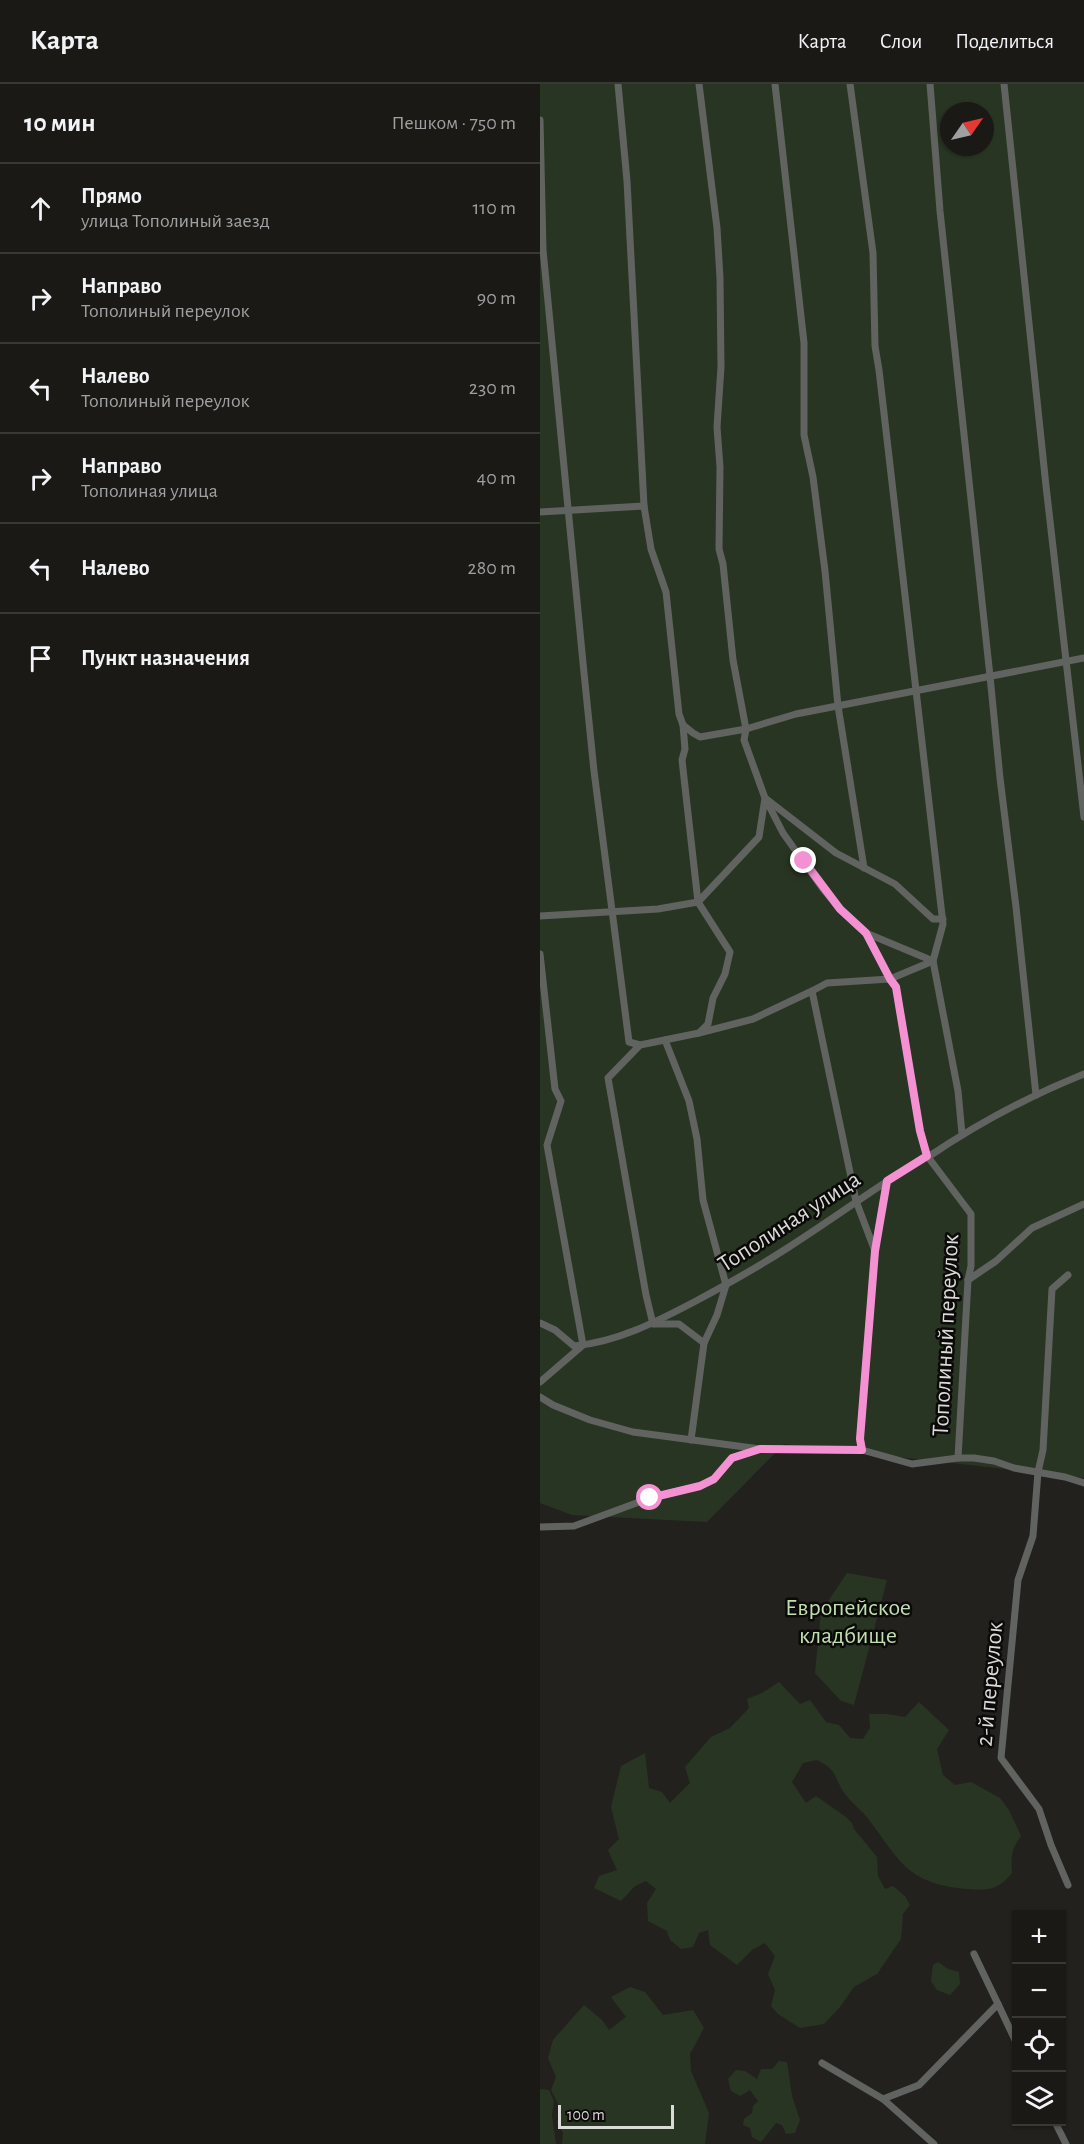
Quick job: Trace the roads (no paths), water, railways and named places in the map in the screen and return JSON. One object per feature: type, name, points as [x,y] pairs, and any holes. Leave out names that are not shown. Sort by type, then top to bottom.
[{"type":"street","points":[[618,84],[627,181],[644,506],[651,549],[666,592],[679,714],[683,725],[685,749],[682,760],[698,902],[730,952],[724,974],[713,999],[708,1024],[699,1033]]},
{"type":"street","points":[[699,84],[717,228],[720,278],[721,367],[717,427],[720,466],[719,549],[723,564],[733,660],[746,729],[744,740],[765,798],[783,833],[823,889],[840,909],[866,933],[896,987],[920,1131],[928,1156]]},
{"type":"street","points":[[775,84],[804,343],[804,435],[813,477],[822,548],[838,706],[864,868]]},
{"type":"street","points":[[850,84],[873,253],[875,346],[943,919],[933,961],[958,1091],[962,1134]]},
{"type":"street","points":[[930,84],[942,221],[1000,778],[1036,1095]]},
{"type":"street","points":[[1004,84],[1065,661],[1084,817]]},
{"type":"street","points":[[540,120],[543,250],[594,771],[629,1042],[640,1045],[753,1019],[827,983],[890,979],[933,961]]},
{"type":"street","points":[[540,512],[644,506]]},
{"type":"street","points":[[685,749],[700,737],[746,729],[796,714],[1084,658]]},
{"type":"street","points":[[683,725],[700,737]]},
{"type":"street","points":[[765,798],[837,853],[896,884],[933,919],[943,919]]},
{"type":"street","points":[[540,916],[658,909],[698,902],[759,837],[765,798]]},
{"type":"street","points":[[866,933],[933,961]]},
{"type":"street","points":[[540,954],[555,1089],[561,1101],[547,1146],[583,1345]]},
{"type":"street","points":[[812,991],[856,1202],[875,1251]]},
{"type":"street","points":[[665,1040],[689,1101],[697,1139],[703,1200],[726,1285],[717,1315],[704,1343],[691,1440]]},
{"type":"street","points":[[640,1045],[608,1078],[646,1295],[653,1324],[679,1324],[704,1343]]},
{"type":"street","name":"Тополиная улица","points":[[583,1345],[614,1339],[653,1324],[726,1285],[789,1247],[962,1134],[1036,1095],[1084,1074]]},
{"type":"street","name":"Тополиный переулок","points":[[928,1156],[970,1214],[971,1266],[968,1280],[958,1458]]},
{"type":"street","points":[[862,1450],[860,1439],[875,1251],[887,1181]]},
{"type":"street","points":[[968,1280],[996,1262],[1032,1228],[1084,1204]]},
{"type":"street","name":"2-й переулок","points":[[1068,1275],[1052,1289],[1042,1450],[1033,1536],[1018,1580],[1001,1758],[1039,1809],[1068,1885]]},
{"type":"street","points":[[540,1323],[555,1330],[574,1346],[583,1345]]},
{"type":"street","points":[[540,1382],[583,1345]]},
{"type":"street","points":[[540,1397],[553,1405],[590,1420],[633,1432],[760,1449],[862,1450],[912,1464],[958,1458],[994,1461],[1014,1468],[1084,1483]]},
{"type":"street","points":[[540,1527],[574,1526],[650,1498],[700,1486],[714,1479],[732,1458],[760,1449]]},
{"type":"street","points":[[974,1954],[1012,2032]]},
{"type":"street","points":[[883,2099],[920,2085],[998,2004]]},
{"type":"street","points":[[822,2063],[883,2099],[934,2144]]},
{"type":"street","points":[[1057,2126],[1066,2144]]},
{"type":"park label","name":"Европейское кладбище","points":[[848,1621]]}]
